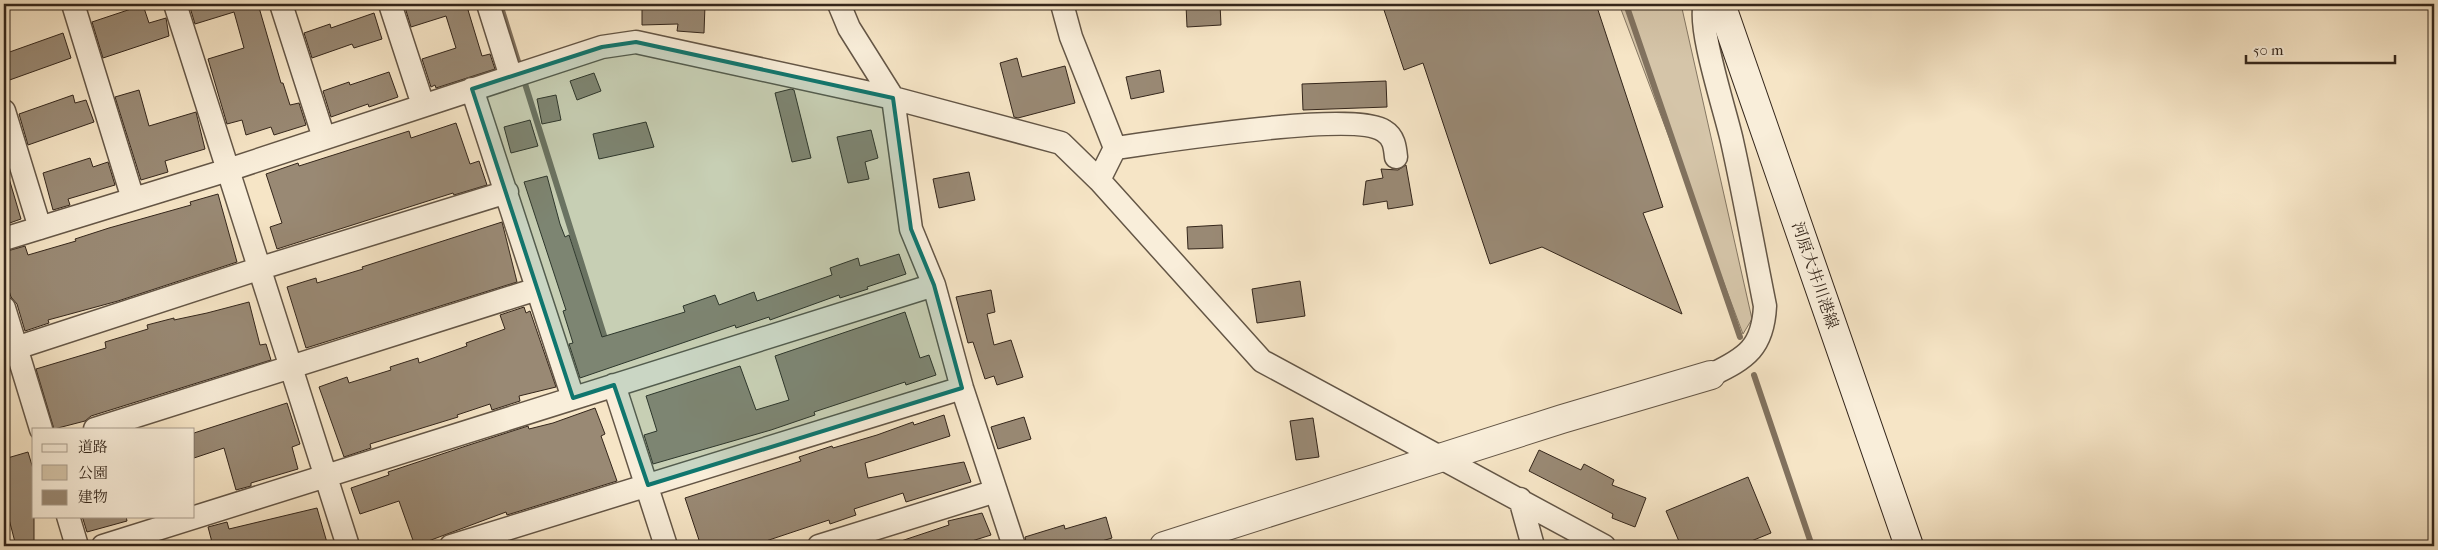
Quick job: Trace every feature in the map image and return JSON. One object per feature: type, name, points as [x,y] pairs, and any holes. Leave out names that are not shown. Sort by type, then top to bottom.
[{"type":"street","points":[[73,4],[133,199]]},
{"type":"street","points":[[175,4],[261,268],[348,546]]},
{"type":"street","points":[[281,4],[324,138]]},
{"type":"street","points":[[390,4],[424,105]]},
{"type":"street","points":[[488,4],[511,77]]},
{"type":"street","points":[[838,4],[849,28],[893,98],[911,229],[934,286],[962,388],[1014,546]]},
{"type":"street","points":[[1062,4],[1071,37],[1115,148],[1099,180]]},
{"type":"street","points":[[1164,546],[1440,458],[1711,375],[1740,360],[1758,342],[1764,327],[1765,306],[1732,140],[1705,31],[1702,12],[1705,4]]},
{"type":"street","name":"河原大井川港線","points":[[1721,4],[1909,546]]},
{"type":"street","points":[[4,239],[228,170],[602,47],[636,42],[893,98],[1062,143],[1099,180],[1262,361],[1604,546]]},
{"type":"street","points":[[472,89],[573,398]]},
{"type":"street","points":[[4,111],[40,228]]},
{"type":"street","points":[[1115,148],[1308,124],[1361,124],[1384,130],[1394,142],[1396,157]]},
{"type":"street","points":[[16,348],[261,268],[507,192]]},
{"type":"street","points":[[195,517],[934,286]]},
{"type":"street","points":[[98,428],[537,289]]},
{"type":"street","points":[[4,308],[41,428]]},
{"type":"street","points":[[614,385],[648,485],[666,546]]},
{"type":"street","points":[[451,546],[962,388]]},
{"type":"street","points":[[819,546],[996,491]]},
{"type":"street","points":[[1520,500],[1532,546]]},
{"type":"street","points":[[69,518],[78,546]]},
{"type":"street","points":[[103,546],[192,518]]},
{"type":"highlighted area","points":[[636,42],[893,98],[911,229],[934,285],[962,388],[648,485],[614,385],[573,398],[472,89],[602,47]]},
{"type":"green space","points":[[1619,4],[1681,4],[1752,319],[1743,334]]},
{"type":"building","points":[[189,4],[258,4],[281,83],[283,83],[290,105],[299,103],[306,125],[274,135],[271,127],[246,135],[242,120],[227,124],[208,59],[244,48],[234,12],[195,24]]},
{"type":"building","points":[[404,4],[474,4],[475,8],[468,10],[482,56],[490,54],[495,69],[436,88],[435,85],[431,87],[422,59],[456,48],[446,16],[411,27]]},
{"type":"building","points":[[642,4],[705,5],[704,33],[677,31],[678,24],[642,25]]},
{"type":"building","points":[[1220,4],[1221,25],[1187,27],[1186,5]]},
{"type":"building","points":[[1382,4],[1596,4],[1663,207],[1643,213],[1682,314],[1542,247],[1490,264],[1423,63],[1404,70]]},
{"type":"building","points":[[143,5],[149,23],[166,18],[169,36],[103,58],[92,22]]},
{"type":"building","points":[[374,13],[382,39],[354,48],[352,44],[312,58],[304,33],[330,24],[331,28]]},
{"type":"building","points":[[63,33],[71,58],[4,82],[4,54]]},
{"type":"building","points":[[1017,58],[1022,77],[1065,66],[1075,103],[1018,118],[1014,117],[1000,63]]},
{"type":"building","points":[[1160,70],[1164,92],[1131,99],[1126,77]]},
{"type":"building","points":[[389,72],[398,97],[369,107],[368,104],[331,117],[323,91],[349,82],[350,85]]},
{"type":"building","points":[[594,73],[601,91],[577,100],[570,81]]},
{"type":"building","points":[[1386,81],[1387,107],[1303,110],[1302,84]]},
{"type":"building","points":[[139,90],[149,126],[196,112],[205,149],[165,161],[168,172],[141,180],[115,97]]},
{"type":"building","points":[[794,90],[811,158],[792,162],[775,93]]},
{"type":"building","points":[[73,95],[75,103],[86,100],[94,122],[28,145],[19,114]]},
{"type":"building","points":[[556,95],[561,120],[542,124],[537,99]]},
{"type":"building","points":[[530,120],[538,146],[511,153],[504,127]]},
{"type":"building","points":[[646,122],[654,147],[599,159],[593,134]]},
{"type":"building","points":[[456,123],[470,164],[479,161],[487,185],[454,195],[453,193],[277,249],[270,227],[282,223],[266,174],[298,163],[299,166],[409,131],[411,138]]},
{"type":"building","points":[[871,130],[878,158],[865,162],[869,179],[848,183],[837,137]]},
{"type":"building","points":[[90,158],[93,167],[108,162],[115,185],[68,199],[70,205],[53,210],[43,173]]},
{"type":"building","points":[[1406,165],[1413,205],[1388,209],[1387,201],[1363,205],[1366,181],[1383,178],[1381,169],[1398,170]]},
{"type":"building","points":[[969,172],[975,200],[939,208],[933,179]]},
{"type":"building","points":[[4,175],[8,175],[21,219],[4,225]]},
{"type":"building","points":[[547,176],[560,224],[565,237],[569,235],[602,337],[685,312],[683,306],[715,295],[719,305],[754,292],[757,301],[832,275],[830,268],[858,258],[860,266],[899,254],[906,274],[867,287],[868,289],[840,298],[839,295],[770,320],[769,317],[736,328],[735,325],[580,378],[569,344],[573,343],[563,311],[566,310],[524,182]]},
{"type":"building","points":[[218,194],[237,262],[118,301],[48,320],[49,323],[25,331],[17,304],[11,297],[6,281],[4,282],[4,252],[25,246],[28,255],[76,241],[75,239],[109,228],[191,205],[190,202]]},
{"type":"building","points":[[502,222],[517,282],[306,348],[287,287],[316,278],[317,283]]},
{"type":"building","points":[[1222,225],[1223,248],[1188,249],[1187,227]]},
{"type":"building","points":[[1300,281],[1305,316],[1257,323],[1252,289]]},
{"type":"building","points":[[991,290],[995,312],[987,314],[994,345],[1011,340],[1023,377],[997,385],[994,376],[985,379],[973,342],[968,343],[956,297]]},
{"type":"building","points":[[249,302],[260,345],[266,344],[271,360],[91,416],[85,421],[54,428],[36,369],[106,348],[105,342],[148,329],[147,325],[174,318],[174,320]]},
{"type":"building","points":[[524,307],[526,313],[530,311],[556,387],[519,396],[520,401],[492,410],[490,404],[457,415],[458,417],[370,444],[371,448],[344,457],[319,387],[347,377],[349,383],[391,370],[390,367],[418,358],[419,363],[467,346],[466,343],[505,329],[500,315]]},
{"type":"building","points":[[905,312],[920,358],[929,355],[936,375],[906,385],[905,382],[814,412],[815,415],[771,430],[653,464],[644,435],[657,431],[646,396],[740,366],[756,410],[789,400],[775,356]]},
{"type":"building","points":[[287,403],[300,444],[292,447],[298,469],[251,483],[251,486],[236,490],[224,448],[195,458],[195,433]]},
{"type":"building","points":[[595,408],[605,434],[601,436],[617,481],[507,515],[506,512],[415,546],[399,501],[360,514],[351,488],[389,475],[388,472],[466,446],[528,426],[529,429],[553,423]]},
{"type":"building","points":[[944,415],[950,436],[865,463],[868,478],[964,462],[971,482],[906,502],[903,493],[854,509],[856,515],[830,524],[829,520],[760,543],[761,546],[701,546],[685,498],[801,461],[799,457],[832,446],[833,448],[913,422],[914,425]]},
{"type":"building","points":[[1024,417],[1031,439],[998,449],[991,427]]},
{"type":"building","points":[[1313,418],[1319,457],[1296,460],[1290,421]]},
{"type":"building","points":[[1539,450],[1581,470],[1584,464],[1614,480],[1612,485],[1646,498],[1635,527],[1612,518],[1613,514],[1529,471]]},
{"type":"building","points":[[28,452],[32,465],[34,546],[16,546],[4,500],[4,459]]},
{"type":"building","points":[[1748,477],[1771,533],[1739,546],[1681,546],[1666,511]]},
{"type":"building","points":[[317,508],[328,546],[213,546],[208,527],[227,522],[229,529]]},
{"type":"building","points":[[982,513],[991,535],[956,546],[895,546],[895,543],[949,525],[948,521]]},
{"type":"building","points":[[1106,517],[1112,538],[1085,546],[1027,546],[1025,537],[1064,525],[1065,529]]},
{"type":"building","points":[[83,518],[126,518],[127,521],[87,532]]},
{"type":"waterway","points":[[500,4],[607,345]]},
{"type":"waterway","points":[[1626,4],[1740,337]]},
{"type":"waterway","points":[[1754,375],[1812,546]]}]
